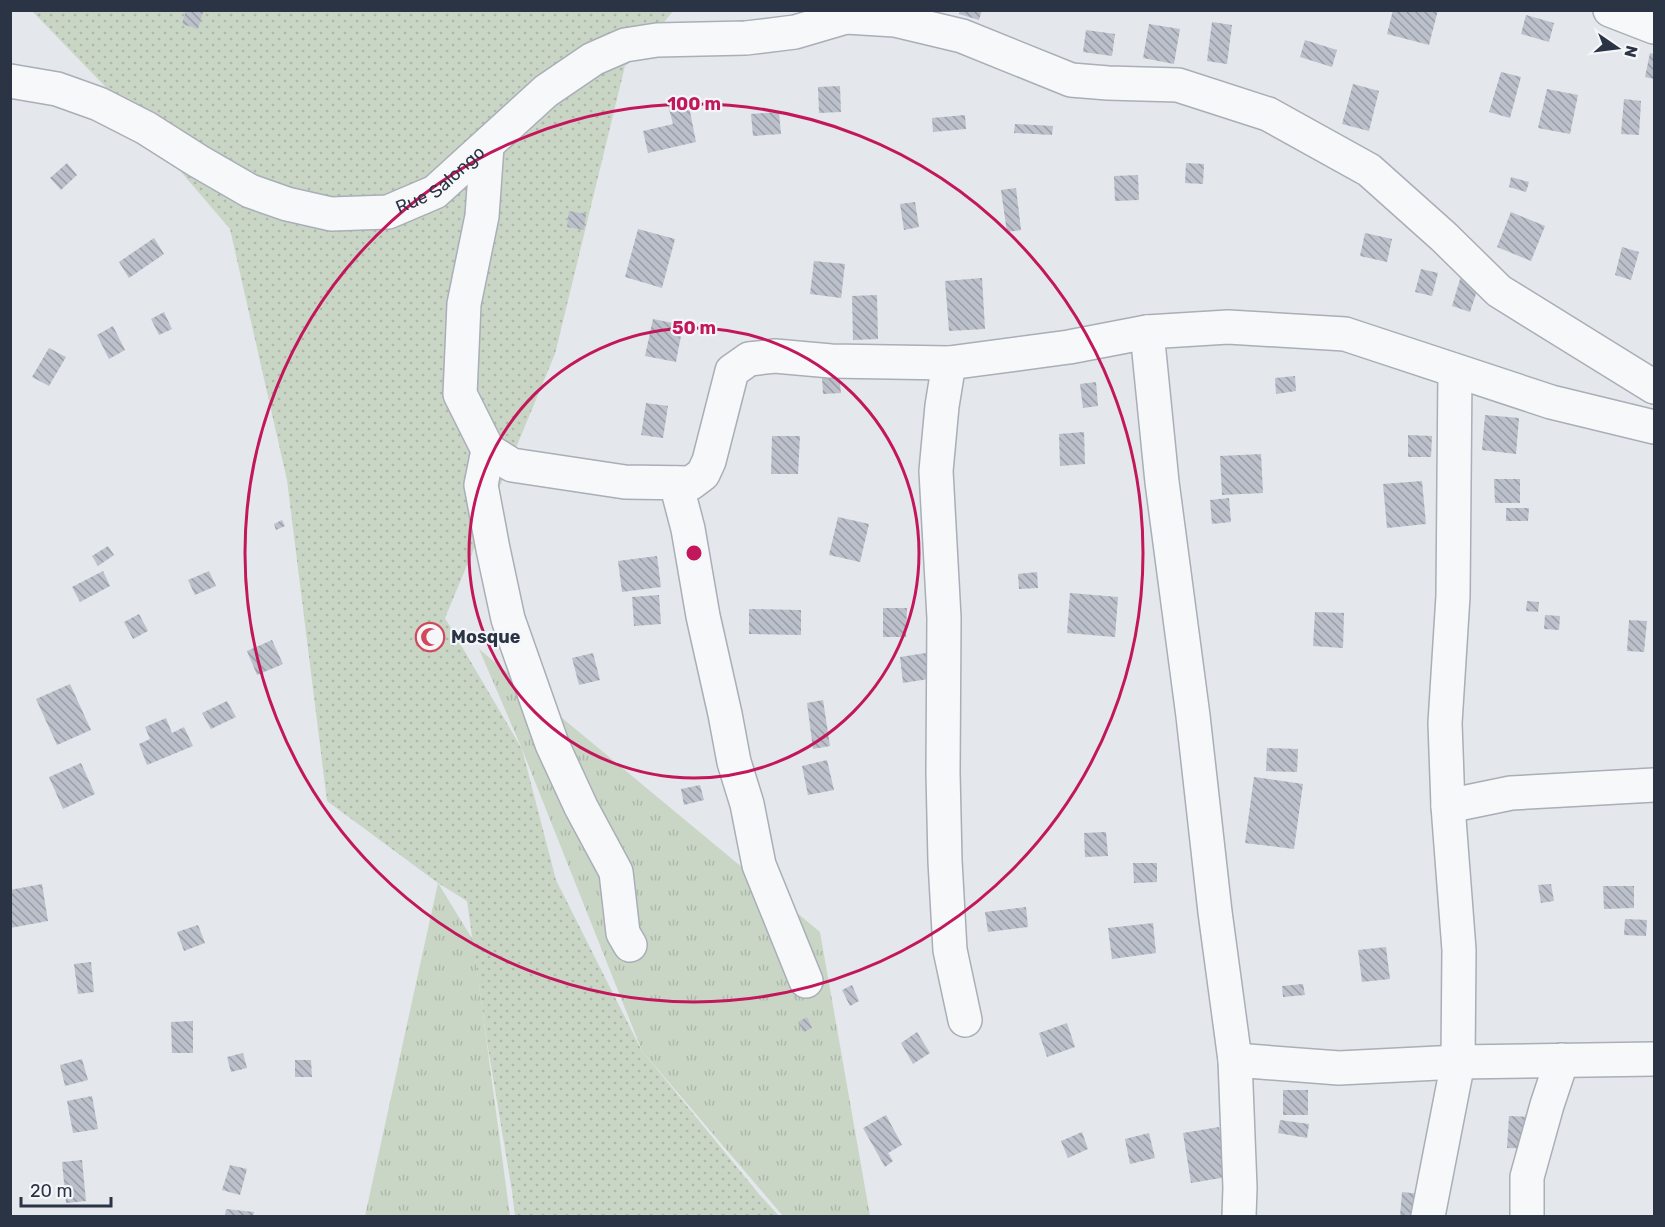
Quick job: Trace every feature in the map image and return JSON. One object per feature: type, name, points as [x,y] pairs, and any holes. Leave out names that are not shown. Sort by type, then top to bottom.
[{"type":"street","points":[[1610,10],[1654,27]]},
{"type":"street","name":"Rue Salongo","points":[[10,81],[57,89],[99,104],[146,128],[250,191],[287,204],[331,214],[388,212],[435,192],[546,91],[593,58],[625,45],[657,40],[746,38],[795,32],[852,14],[895,20],[962,36],[1071,80],[1179,85],[1268,114],[1369,170],[1444,237],[1499,291],[1654,387]]},
{"type":"street","points":[[487,146],[482,216],[464,304],[460,394],[488,450],[512,465],[625,482],[691,483],[703,474],[710,461],[732,371],[749,359],[775,356],[831,361],[950,363],[1069,347],[1147,332],[1228,327],[1345,334],[1551,402],[1654,427]]},
{"type":"street","points":[[1147,332],[1162,482],[1235,1060],[1239,1216]]},
{"type":"street","points":[[950,363],[942,406],[936,471],[944,618],[945,861],[950,950],[965,1020]]},
{"type":"street","points":[[1428,1216],[1458,1062],[1459,950],[1448,806],[1445,723],[1453,596],[1455,370]]},
{"type":"street","points":[[488,450],[481,485],[508,619],[552,744],[581,807],[616,872],[623,933],[630,945]]},
{"type":"street","points":[[676,483],[688,529],[703,616],[734,762],[747,804],[759,865],[806,981]]},
{"type":"street","points":[[1448,806],[1511,793],[1654,785]]},
{"type":"street","points":[[1235,1060],[1339,1068],[1458,1062],[1654,1059]]},
{"type":"street","points":[[1527,1216],[1527,1177],[1562,1060]]},
{"type":"green space","points":[[32,11],[673,11],[637,56],[625,66],[555,354],[445,618],[522,749],[556,880],[642,1051],[779,1216],[515,1216],[467,901],[438,883],[327,801],[287,480],[230,229],[128,110]]},
{"type":"green space","points":[[479,649],[820,932],[870,1216],[783,1216],[642,1051],[522,749]]},
{"type":"green space","points":[[438,883],[473,940],[510,1216],[365,1216]]},
{"type":"building","points":[[186,10],[203,12],[198,29],[182,24]]},
{"type":"building","points":[[960,10],[982,10],[979,20],[959,14]]},
{"type":"building","points":[[1393,10],[1438,10],[1429,45],[1387,34]]},
{"type":"building","points":[[1526,15],[1554,23],[1549,42],[1521,34]]},
{"type":"building","points":[[1212,22],[1232,25],[1227,64],[1207,61]]},
{"type":"building","points":[[1149,24],[1180,29],[1174,64],[1143,58]]},
{"type":"building","points":[[1086,30],[1115,34],[1112,56],[1083,52]]},
{"type":"building","points":[[1305,40],[1337,50],[1332,67],[1300,57]]},
{"type":"building","points":[[1650,53],[1654,54],[1654,79],[1645,77]]},
{"type":"building","points":[[1501,72],[1521,77],[1510,118],[1489,112]]},
{"type":"building","points":[[1353,84],[1379,91],[1369,131],[1342,124]]},
{"type":"building","points":[[840,86],[841,112],[819,113],[818,87]]},
{"type":"building","points":[[1547,89],[1578,95],[1570,134],[1538,128]]},
{"type":"building","points":[[1624,99],[1641,101],[1639,135],[1621,134]]},
{"type":"building","points":[[688,101],[696,142],[648,153],[643,131],[673,124],[668,105]]},
{"type":"building","points":[[779,112],[781,134],[753,136],[751,114]]},
{"type":"building","points":[[965,115],[966,129],[933,132],[932,118]]},
{"type":"building","points":[[1015,124],[1053,126],[1052,135],[1014,133]]},
{"type":"building","points":[[67,163],[77,175],[61,190],[50,178]]},
{"type":"building","points":[[1186,163],[1204,164],[1203,184],[1185,183]]},
{"type":"building","points":[[1138,175],[1139,200],[1115,201],[1114,176]]},
{"type":"building","points":[[1511,177],[1529,182],[1526,192],[1509,187]]},
{"type":"building","points":[[1016,188],[1021,230],[1007,232],[1001,190]]},
{"type":"building","points":[[915,202],[919,227],[904,230],[900,204]]},
{"type":"building","points":[[569,211],[586,214],[584,230],[567,227]]},
{"type":"building","points":[[1511,212],[1545,226],[1531,261],[1497,247]]},
{"type":"building","points":[[638,229],[675,239],[662,288],[625,277]]},
{"type":"building","points":[[1365,233],[1392,239],[1387,262],[1360,256]]},
{"type":"building","points":[[154,238],[164,254],[129,278],[119,262]]},
{"type":"building","points":[[1622,247],[1639,252],[1631,280],[1615,275]]},
{"type":"building","points":[[814,261],[845,264],[841,298],[810,294]]},
{"type":"building","points":[[1421,269],[1438,273],[1432,296],[1415,292]]},
{"type":"building","points":[[1461,276],[1480,282],[1470,312],[1452,306]]},
{"type":"building","points":[[982,278],[985,329],[949,331],[945,281]]},
{"type":"building","points":[[877,295],[878,339],[853,340],[852,296]]},
{"type":"building","points":[[164,312],[172,329],[159,335],[151,319]]},
{"type":"building","points":[[653,319],[683,325],[676,362],[645,356]]},
{"type":"building","points":[[113,326],[125,350],[109,359],[97,335]]},
{"type":"building","points":[[49,348],[66,357],[49,386],[32,377]]},
{"type":"building","points":[[839,375],[841,393],[823,394],[822,376]]},
{"type":"building","points":[[1295,376],[1296,391],[1276,394],[1275,378]]},
{"type":"building","points":[[1096,382],[1098,406],[1083,408],[1080,384]]},
{"type":"building","points":[[646,403],[668,406],[663,438],[641,435]]},
{"type":"building","points":[[1485,415],[1519,418],[1516,454],[1482,450]]},
{"type":"building","points":[[1084,432],[1085,464],[1060,466],[1059,434]]},
{"type":"building","points":[[1408,435],[1432,436],[1431,457],[1408,457]]},
{"type":"building","points":[[772,436],[800,436],[798,474],[771,474]]},
{"type":"building","points":[[1261,454],[1263,493],[1222,495],[1220,456]]},
{"type":"building","points":[[1494,479],[1520,479],[1520,503],[1495,503]]},
{"type":"building","points":[[1422,481],[1426,524],[1387,528],[1383,484]]},
{"type":"building","points":[[1229,498],[1231,522],[1212,524],[1210,500]]},
{"type":"building","points":[[1506,508],[1529,508],[1528,521],[1506,521]]},
{"type":"building","points":[[838,517],[869,524],[860,562],[829,555]]},
{"type":"building","points":[[282,520],[285,526],[276,530],[274,524]]},
{"type":"building","points":[[108,546],[114,555],[98,566],[92,556]]},
{"type":"building","points":[[657,556],[661,587],[622,592],[618,561]]},
{"type":"building","points":[[103,571],[110,586],[80,602],[72,587]]},
{"type":"building","points":[[209,571],[216,586],[195,595],[188,580]]},
{"type":"building","points":[[1037,572],[1038,588],[1019,589],[1018,574]]},
{"type":"building","points":[[1070,593],[1118,597],[1115,637],[1067,633]]},
{"type":"building","points":[[659,595],[661,624],[634,626],[632,597]]},
{"type":"building","points":[[1527,601],[1539,602],[1538,612],[1526,611]]},
{"type":"building","points":[[883,608],[907,608],[906,637],[883,637]]},
{"type":"building","points":[[749,609],[801,610],[801,635],[749,634]]},
{"type":"building","points":[[1315,612],[1344,613],[1343,648],[1313,646]]},
{"type":"building","points":[[139,614],[148,631],[133,639],[124,622]]},
{"type":"building","points":[[1545,615],[1560,616],[1559,630],[1544,629]]},
{"type":"building","points":[[1629,620],[1647,621],[1644,652],[1627,651]]},
{"type":"building","points":[[272,640],[283,664],[257,675],[247,651]]},
{"type":"building","points":[[932,652],[935,678],[903,683],[900,657]]},
{"type":"building","points":[[593,653],[600,680],[579,685],[572,658]]},
{"type":"building","points":[[70,684],[91,730],[57,745],[36,699]]},
{"type":"building","points":[[823,700],[830,746],[813,749],[807,703]]},
{"type":"building","points":[[227,701],[236,717],[211,729],[202,713]]},
{"type":"building","points":[[166,718],[172,733],[184,727],[193,746],[147,765],[139,744],[150,739],[145,727]]},
{"type":"building","points":[[1267,748],[1298,749],[1297,772],[1266,771]]},
{"type":"building","points":[[827,760],[834,790],[808,795],[802,766]]},
{"type":"building","points":[[81,763],[95,794],[63,809],[49,777]]},
{"type":"building","points":[[1254,777],[1303,784],[1294,849],[1245,843]]},
{"type":"building","points":[[700,785],[704,800],[684,805],[681,789]]},
{"type":"building","points":[[1106,832],[1108,856],[1085,857],[1084,833]]},
{"type":"building","points":[[1133,863],[1157,863],[1157,882],[1134,883]]},
{"type":"building","points":[[42,884],[48,921],[10,928],[10,890]]},
{"type":"building","points":[[1551,884],[1554,901],[1541,903],[1538,885]]},
{"type":"building","points":[[1603,886],[1634,886],[1634,908],[1604,909]]},
{"type":"building","points":[[1026,907],[1028,927],[988,932],[985,912]]},
{"type":"building","points":[[1625,919],[1647,920],[1646,936],[1624,935]]},
{"type":"building","points":[[1153,923],[1156,953],[1112,959],[1108,928]]},
{"type":"building","points":[[198,925],[205,943],[184,951],[177,932]]},
{"type":"building","points":[[1386,947],[1390,979],[1362,982],[1358,950]]},
{"type":"building","points":[[91,962],[94,992],[78,994],[74,964]]},
{"type":"building","points":[[1303,984],[1305,995],[1283,997],[1282,986]]},
{"type":"building","points":[[852,985],[859,1001],[850,1006],[842,990]]},
{"type":"building","points":[[807,1017],[812,1028],[804,1032],[798,1022]]},
{"type":"building","points":[[193,1021],[193,1053],[172,1053],[171,1022]]},
{"type":"building","points":[[1067,1023],[1075,1047],[1047,1057],[1039,1033]]},
{"type":"building","points":[[917,1032],[930,1053],[913,1064],[901,1043]]},
{"type":"building","points":[[243,1053],[247,1068],[231,1072],[227,1057]]},
{"type":"building","points":[[82,1059],[88,1080],[65,1086],[60,1065]]},
{"type":"building","points":[[295,1060],[311,1060],[312,1077],[295,1077]]},
{"type":"building","points":[[1283,1090],[1308,1090],[1308,1115],[1283,1115]]},
{"type":"building","points":[[92,1096],[98,1129],[73,1133],[67,1101]]},
{"type":"building","points":[[886,1115],[902,1145],[888,1153],[893,1161],[885,1167],[863,1128]]},
{"type":"building","points":[[1509,1116],[1535,1117],[1533,1149],[1507,1148]]},
{"type":"building","points":[[1280,1120],[1309,1124],[1307,1138],[1278,1133]]},
{"type":"building","points":[[1219,1127],[1227,1177],[1191,1183],[1183,1133]]},
{"type":"building","points":[[1082,1132],[1088,1149],[1068,1158],[1061,1141]]},
{"type":"building","points":[[1149,1133],[1155,1158],[1130,1164],[1125,1139]]},
{"type":"building","points":[[82,1160],[86,1201],[66,1203],[62,1162]]},
{"type":"building","points":[[230,1165],[247,1169],[240,1195],[222,1190]]},
{"type":"building","points":[[1402,1192],[1421,1194],[1419,1216],[1400,1216]]},
{"type":"building","points":[[226,1209],[254,1212],[253,1216],[225,1216]]},
{"type":"place","name":"Mosque","points":[[430,637]]}]
